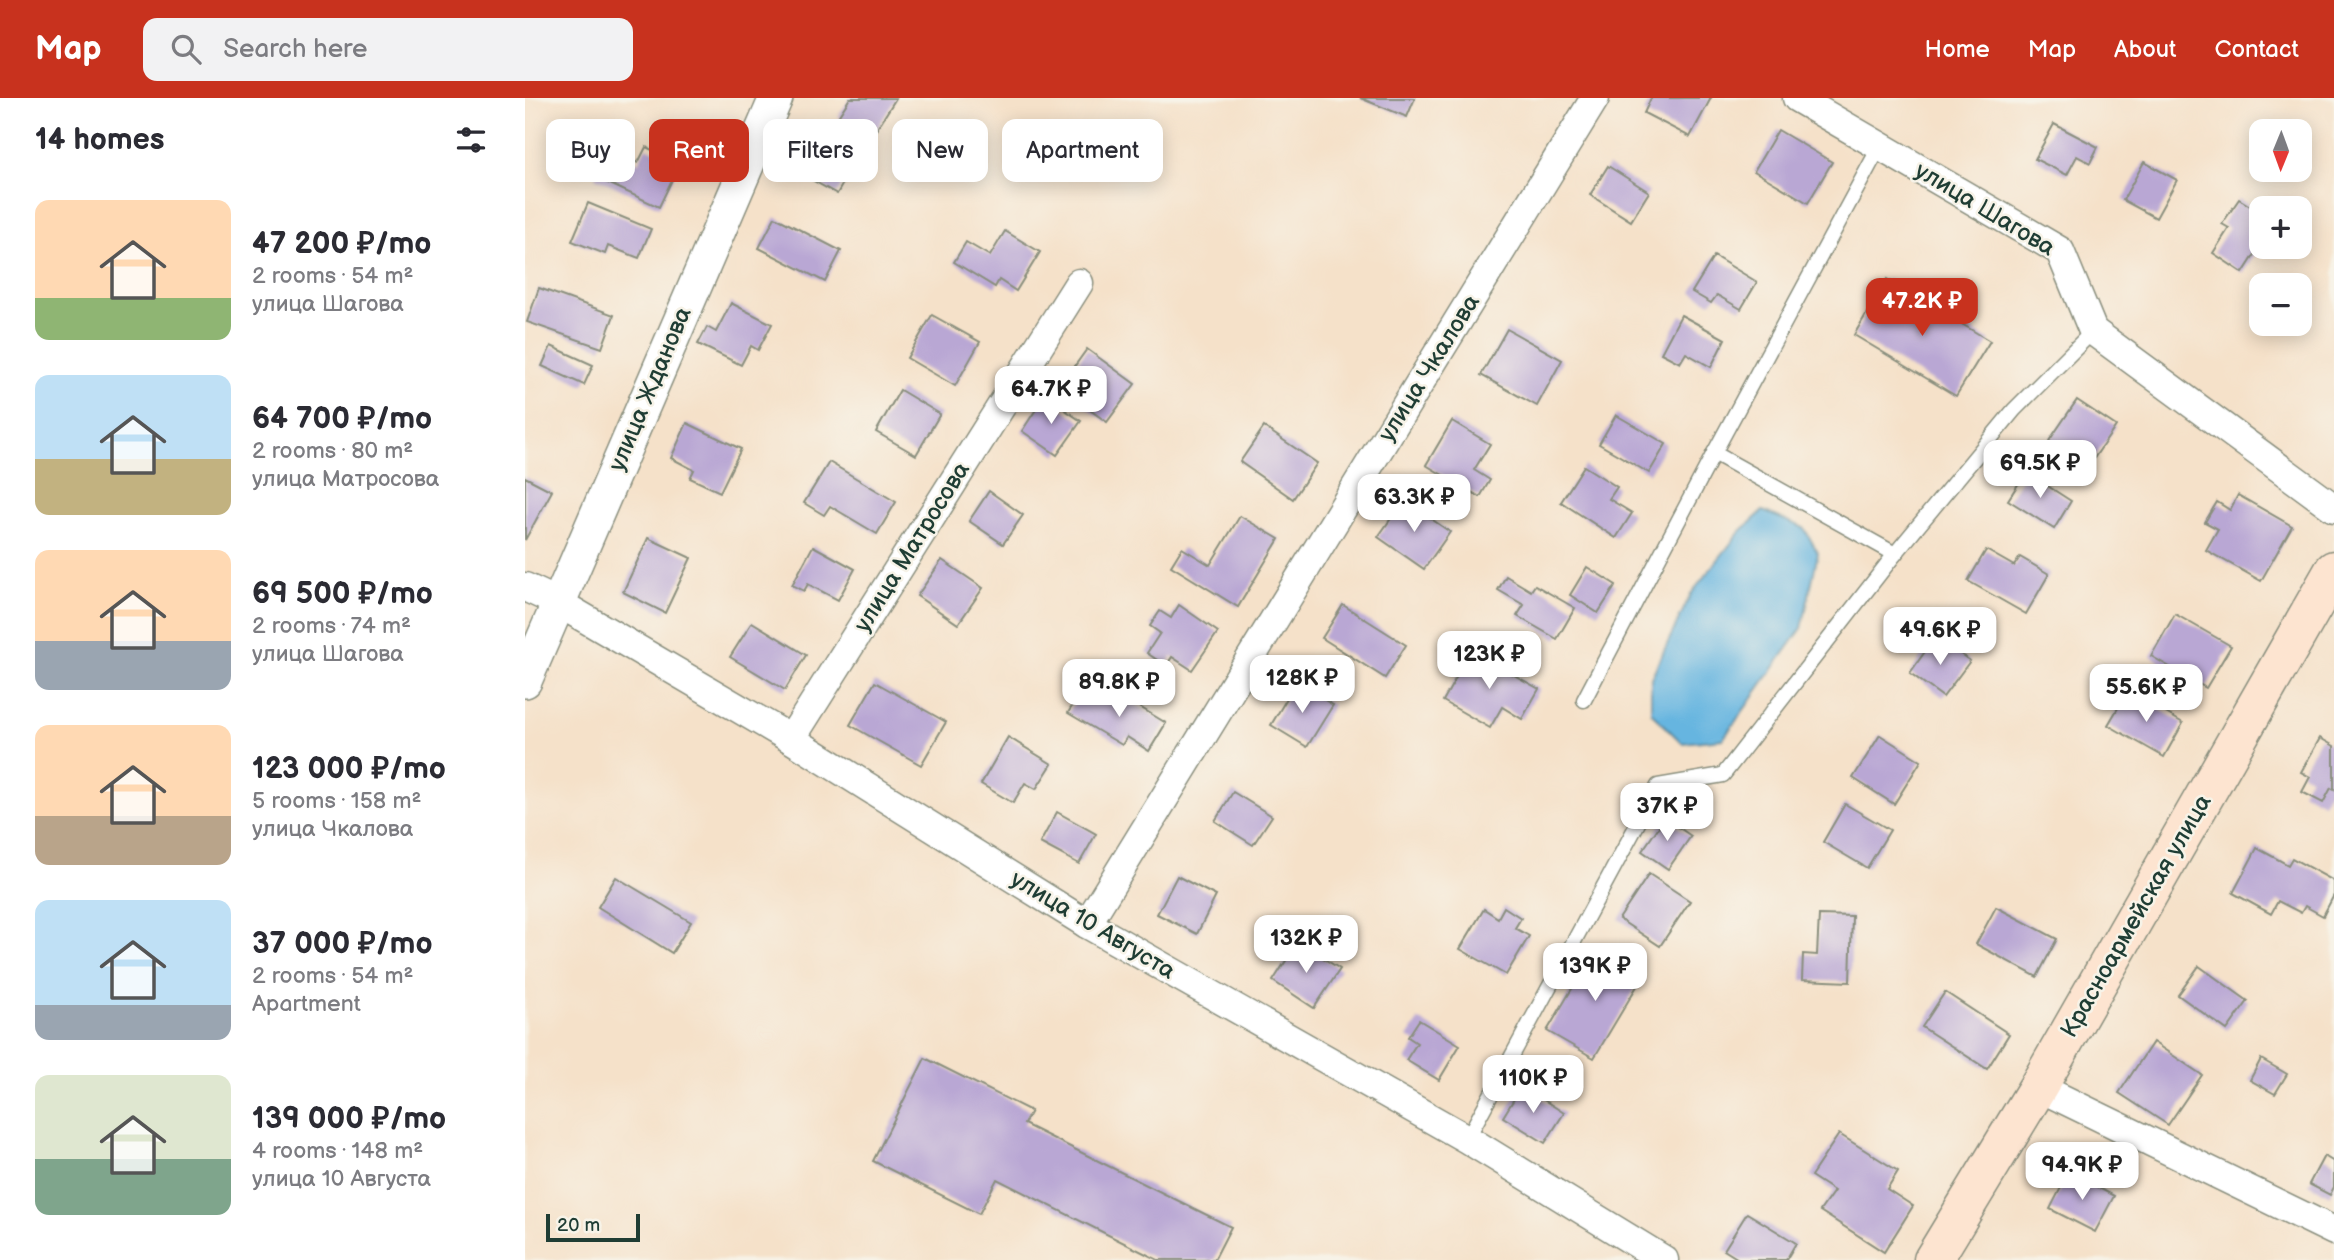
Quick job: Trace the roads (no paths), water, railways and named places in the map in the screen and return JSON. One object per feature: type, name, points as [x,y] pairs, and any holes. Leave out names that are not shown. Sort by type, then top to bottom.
[{"type":"main road","name":"Красноармейская улица","points":[[1933,1260],[2038,1087],[2334,570]]},
{"type":"street","name":"улица Жданова","points":[[525,681],[776,98]]},
{"type":"street","name":"улица Чкалова","points":[[1087,924],[1595,98]]},
{"type":"street","name":"улица Шагова","points":[[1797,98],[2060,251],[2093,331]]},
{"type":"street","name":"улица Матросова","points":[[790,739],[1079,284]]},
{"type":"street","points":[[2093,331],[2334,508]]},
{"type":"street","name":"улица 10 Августа","points":[[525,587],[557,602],[790,739],[1087,924],[1467,1139],[1664,1260]]},
{"type":"street","points":[[2038,1087],[2334,1231]]},
{"type":"lane","points":[[1584,700],[1879,146]]},
{"type":"lane","points":[[1467,1139],[1658,786],[1723,775],[1895,554],[2014,410],[2093,331]]},
{"type":"lane","points":[[1714,453],[1895,554]]},
{"type":"water","points":[[1763,511],[1804,528],[1818,553],[1802,628],[1723,739],[1682,743],[1651,712],[1651,678],[1691,594],[1740,532]]}]
